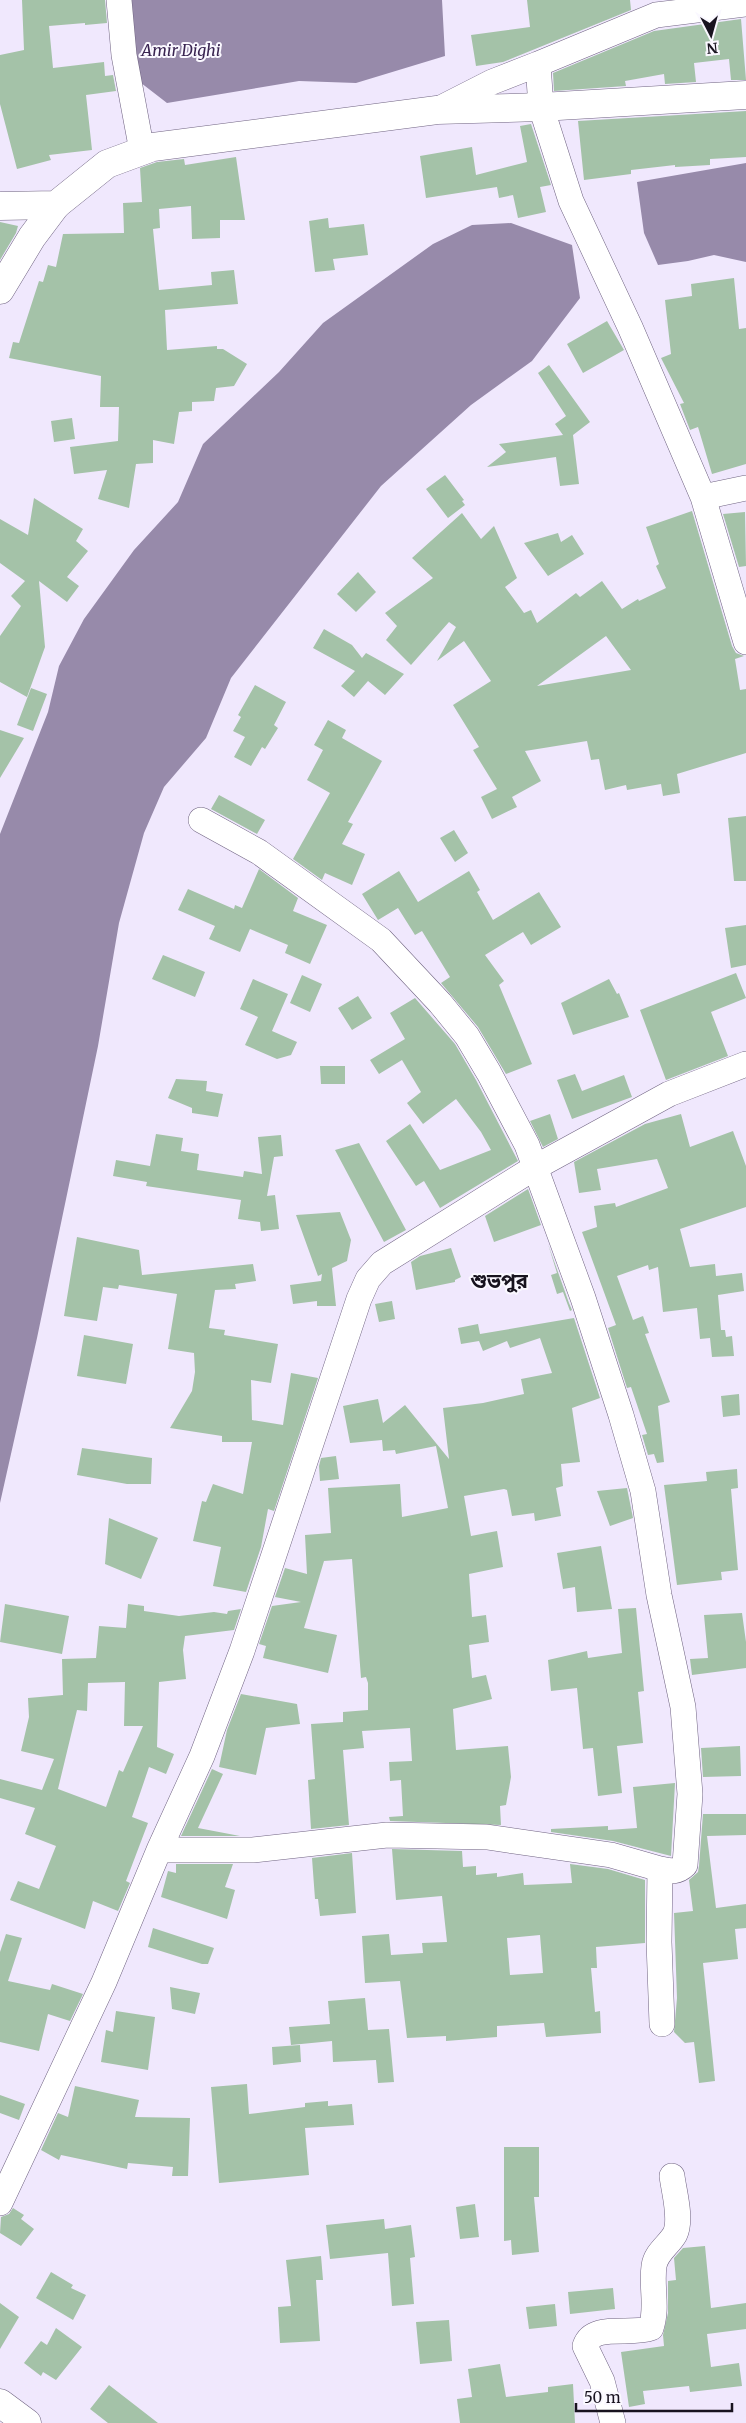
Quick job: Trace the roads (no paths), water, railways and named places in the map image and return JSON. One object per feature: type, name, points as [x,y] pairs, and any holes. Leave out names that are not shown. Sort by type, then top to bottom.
[{"type":"main road","points":[[0,290],[32,237],[56,205],[107,164],[153,147],[437,110],[541,107],[746,95]]},
{"type":"main road","points":[[0,206],[56,205]]},
{"type":"main road","points":[[0,2403],[27,2423]]},
{"type":"street","points":[[119,0],[124,55],[142,151]]},
{"type":"street","points":[[437,110],[492,82],[538,64],[655,8],[746,4]]},
{"type":"street","points":[[538,64],[541,107],[571,201],[630,327],[703,497],[746,642]]},
{"type":"street","points":[[703,497],[746,488]]},
{"type":"street","points":[[159,1850],[253,1850],[387,1835],[487,1836],[611,1855],[674,1872],[685,1865],[690,1794],[683,1707],[659,1595],[640,1481],[584,1298],[527,1145],[513,1117],[467,1036],[413,972],[381,940],[259,852],[201,820]]},
{"type":"street","points":[[0,2203],[104,1982],[159,1850],[202,1756],[242,1651],[358,1299],[368,1279],[382,1263],[534,1168],[669,1094],[746,1064]]},
{"type":"street","points":[[660,1869],[659,1942],[662,2024]]},
{"type":"street","points":[[613,2423],[602,2380],[585,2346],[588,2338],[595,2333],[642,2332],[650,2328],[654,2319],[654,2267],[657,2257],[674,2235],[678,2225],[672,2176]]},
{"type":"water","name":"Amir Dighi","points":[[116,0],[442,0],[445,56],[356,83],[299,81],[167,103],[123,69]]},
{"type":"water","points":[[746,163],[746,262],[714,255],[658,265],[644,233],[637,182]]},
{"type":"water","points":[[511,223],[572,245],[580,298],[532,361],[471,405],[381,486],[231,678],[206,738],[164,787],[144,833],[119,923],[98,1046],[37,1338],[0,1503],[0,834],[48,712],[59,666],[84,619],[134,550],[178,502],[203,444],[279,372],[323,323],[433,244],[472,225]]},
{"type":"district","name":"শুভপুর","points":[[499,1280]]}]
